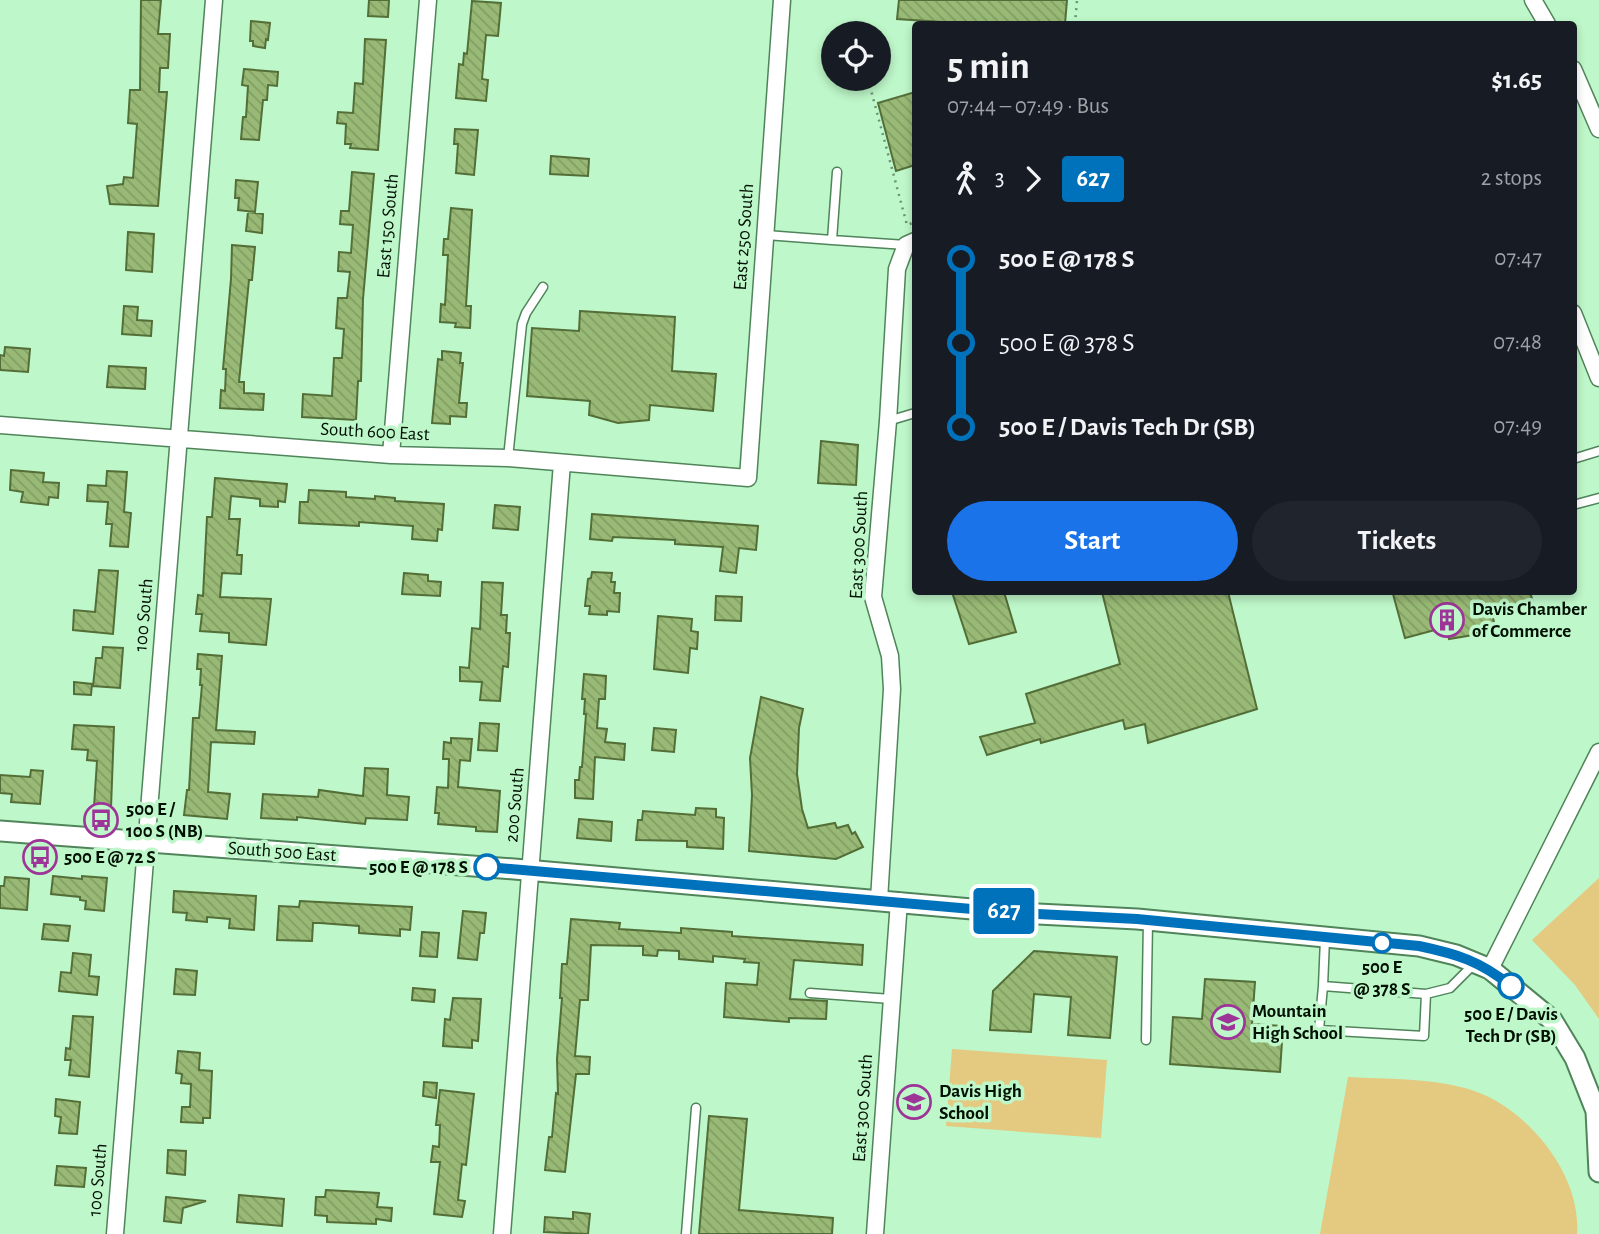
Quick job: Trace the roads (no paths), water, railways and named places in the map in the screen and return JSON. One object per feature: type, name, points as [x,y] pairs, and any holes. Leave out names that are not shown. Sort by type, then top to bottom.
[{"type":"street","name":"100 South","points":[[115,1234],[214,0]]},
{"type":"street","name":"East 150 South","points":[[391,455],[428,0]]},
{"type":"street","name":"East 250 South","points":[[748,478],[782,0]]},
{"type":"street","points":[[1533,0],[1545,21]]},
{"type":"street","points":[[1577,78],[1599,130]]},
{"type":"street","name":"East 300 South","points":[[879,900],[892,689],[890,656],[873,597],[888,421],[897,269],[910,243]]},
{"type":"street","points":[[1577,323],[1599,377]]},
{"type":"street","name":"South 600 East","points":[[0,425],[391,455],[508,458],[748,478]]},
{"type":"street","name":"200 South","points":[[502,1234],[562,463]]},
{"type":"street","points":[[1483,966],[1599,752]]},
{"type":"street","name":"South 500 East","points":[[0,831],[531,871],[1018,913],[1148,920],[1419,946],[1456,954],[1483,966],[1552,1020],[1575,1058],[1596,1111],[1599,1172]]},
{"type":"street","name":"East 300 South","points":[[875,1234],[899,901]]},
{"type":"lane","points":[[832,240],[837,172]]},
{"type":"lane","points":[[765,235],[910,243]]},
{"type":"lane","points":[[508,458],[522,324],[543,287]]},
{"type":"lane","points":[[888,421],[912,414]]},
{"type":"lane","points":[[1577,458],[1599,452]]},
{"type":"lane","points":[[1577,504],[1599,498]]},
{"type":"lane","points":[[1146,1040],[1148,920]]},
{"type":"lane","points":[[1325,937],[1319,1030],[1424,1036],[1426,994]]},
{"type":"lane","points":[[1322,986],[1426,994],[1450,988],[1483,966]]},
{"type":"lane","points":[[810,993],[891,999]]},
{"type":"lane","points":[[686,1234],[696,1108]]},
{"type":"place","name":"Davis Chamber of Commerce","points":[[1447,620]]},
{"type":"place","name":"500 E / 100 S (NB)","points":[[101,820]]},
{"type":"place","name":"500 E @ 72 S","points":[[40,857]]},
{"type":"place","name":"500 E @ 178 S","points":[[487,867]]},
{"type":"place","name":"500 E @ 378 S","points":[[1382,943]]},
{"type":"place","name":"500 E / Davis Tech Dr (SB)","points":[[1511,986]]},
{"type":"place","name":"Mountain High School","points":[[1228,1022]]},
{"type":"place","name":"Davis High School","points":[[914,1102]]}]
